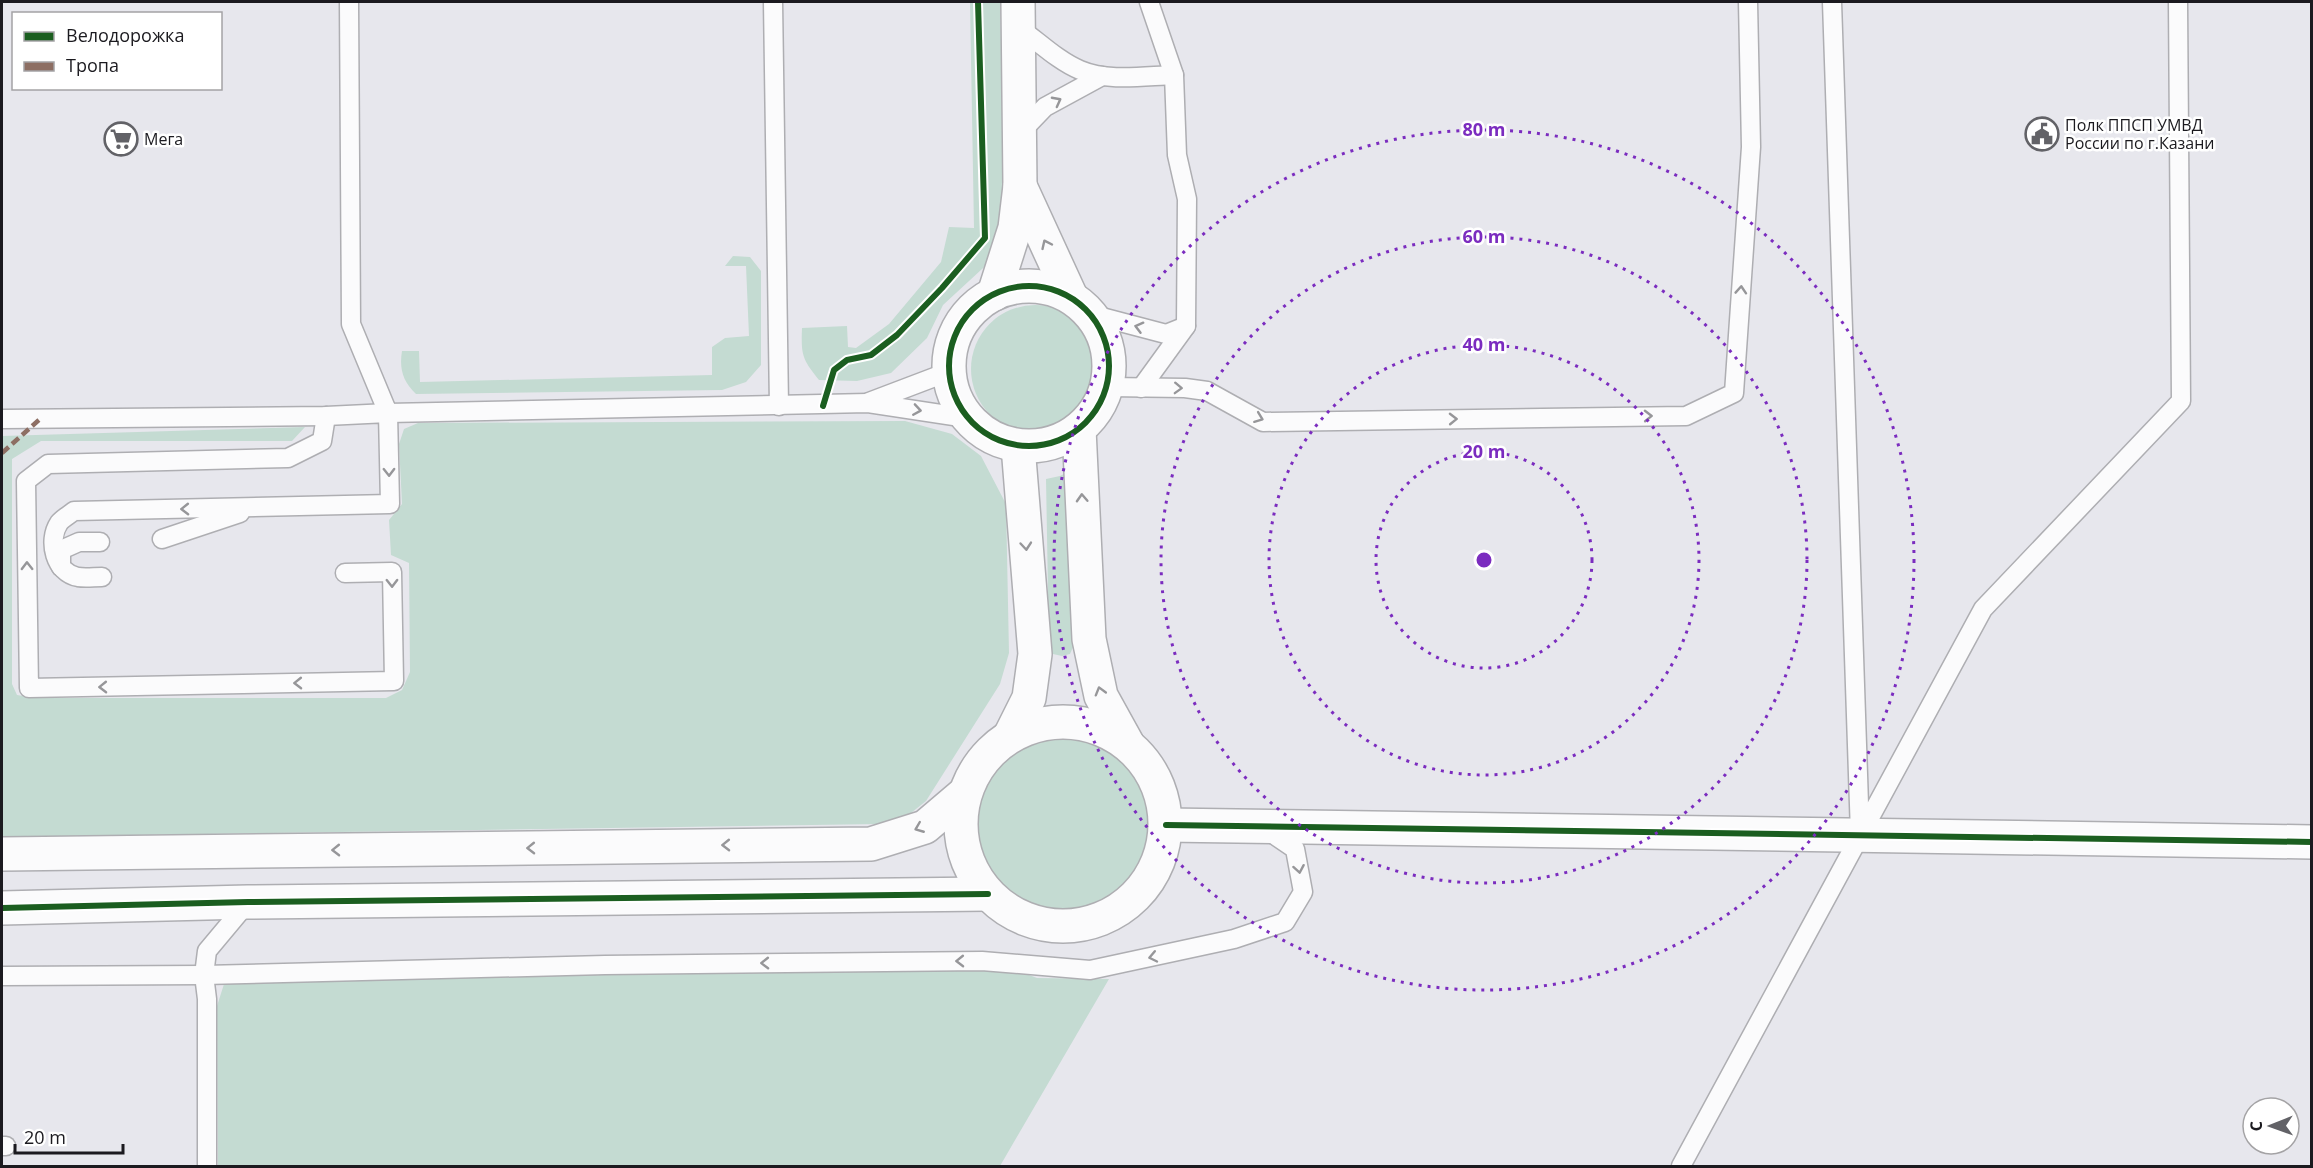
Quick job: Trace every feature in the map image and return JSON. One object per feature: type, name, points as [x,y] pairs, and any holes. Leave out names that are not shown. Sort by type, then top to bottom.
[{"type":"street","points":[[994,294],[1014,228],[1020,186],[1018,14]]},
{"type":"street","points":[[1020,186],[1081,306],[1103,336],[1109,361],[1107,387],[1096,410],[1078,429],[1060,440],[1039,446],[1018,446],[998,441],[981,431],[967,418],[954,396],[948,372],[950,347],[960,324],[976,304],[994,294],[1023,285],[1048,288],[1081,306]]},
{"type":"street","points":[[1078,429],[1089,639],[1101,696],[1126,743],[1146,764],[1162,795],[1166,825],[1162,850],[1151,878],[1139,894],[1116,912],[1095,922],[1061,927],[1033,922],[1005,909],[988,894],[969,867],[962,843],[961,815],[965,793],[975,772],[988,754],[1010,736],[1036,724],[1062,721],[1089,725],[1126,743]]},
{"type":"street","points":[[1010,736],[1029,698],[1035,654],[1018,446]]},
{"type":"street","points":[[2,854],[871,844],[925,827],[965,793]]},
{"type":"street","points":[[1166,825],[2312,842]]},
{"type":"street","points":[[2,908],[248,902],[988,894]]},
{"type":"lane","points":[[102,577],[76,577],[61,567],[54,553],[53,537],[59,523],[74,512],[390,504],[388,414],[351,324],[349,2]]},
{"type":"lane","points":[[773,2],[779,406]]},
{"type":"lane","points":[[1141,387],[1186,326],[1187,199],[1177,155],[1174,75],[1149,2]]},
{"type":"lane","points":[[1107,387],[1207,391],[1263,422],[1686,416],[1734,393],[1750,147],[1748,2]]},
{"type":"lane","points":[[1832,2],[1860,836]]},
{"type":"lane","points":[[1682,1167],[1983,609],[2181,401],[2178,2]]},
{"type":"lane","points":[[1018,14],[1068,64],[1081,71],[1102,76],[1174,75]]},
{"type":"lane","points":[[1019,134],[1045,107],[1102,76]]},
{"type":"lane","points":[[1081,306],[1166,334],[1186,326]]},
{"type":"lane","points":[[868,403],[948,372]]},
{"type":"lane","points":[[2,419],[327,416],[868,403],[967,418]]},
{"type":"lane","points":[[327,416],[321,441],[288,458],[48,464],[26,481],[29,688],[394,681],[392,572],[345,573]]},
{"type":"lane","points":[[162,539],[259,507]]},
{"type":"lane","points":[[61,567],[61,549],[80,542],[100,542]]},
{"type":"lane","points":[[2,976],[204,975],[605,965],[982,961],[1090,970],[1234,939],[1285,922],[1303,892],[1295,849],[1263,827]]},
{"type":"lane","points":[[207,1167],[207,999],[204,975],[207,951],[248,902]]},
{"type":"green space","points":[[970,2],[1000,2],[1006,235],[995,257],[943,305],[927,338],[891,373],[857,381],[819,380],[804,356],[802,328],[847,326],[848,347],[856,348],[889,324],[941,262],[949,227],[974,228]]},
{"type":"green space","points":[[733,256],[750,257],[761,271],[761,365],[746,382],[722,390],[416,394],[403,375],[402,351],[419,351],[420,382],[712,375],[712,347],[725,338],[749,336],[746,266],[725,266]]},
{"type":"green space","points":[[1035,305],[1060,310],[1080,324],[1094,344],[1099,369],[1094,394],[1080,414],[1060,428],[1035,433],[1010,428],[990,414],[976,394],[971,369],[976,344],[990,324],[1010,310]]},
{"type":"green space","points":[[905,421],[952,434],[981,456],[1006,504],[1009,653],[1000,684],[926,801],[906,817],[879,824],[2,837],[2,436],[305,427],[292,441],[41,441],[12,459],[12,684],[17,695],[36,698],[386,698],[402,690],[410,672],[409,563],[391,555],[389,520],[402,504],[399,444],[404,429],[418,423]]},
{"type":"green space","points":[[1071,470],[1073,647],[1070,654],[1062,656],[1053,654],[1049,648],[1046,479],[1060,476]]},
{"type":"green space","points":[[1063,737],[1080,738],[1096,743],[1112,751],[1125,762],[1136,775],[1144,791],[1149,807],[1149,841],[1144,857],[1136,873],[1125,886],[1112,897],[1096,905],[1080,910],[1063,911],[1046,910],[1030,905],[1014,897],[1001,886],[990,873],[982,857],[977,841],[976,824],[977,807],[982,791],[990,775],[1001,762],[1014,751],[1030,743],[1046,738]]},
{"type":"green space","points":[[1011,968],[1037,978],[1109,979],[1000,1166],[218,1166],[217,1006],[225,981]]},
{"type":"marked path","points":[[2,453],[40,419]]},
{"type":"cycle path","points":[[823,406],[834,370],[847,360],[871,355],[897,335],[985,238],[978,2]]},
{"type":"cycle path","points":[[1029,286],[1045,287],[1060,292],[1086,309],[1103,335],[1108,350],[1109,366],[1108,382],[1103,397],[1086,423],[1060,440],[1045,445],[1029,446],[1013,445],[998,440],[972,423],[955,397],[950,382],[949,366],[950,350],[955,335],[972,309],[998,292],[1013,287],[1029,286]]},
{"type":"cycle path","points":[[1166,825],[2312,842]]},
{"type":"cycle path","points":[[2,908],[248,902],[988,894]]},
{"type":"place","name":"Полк ППСП УМВД России по г.Казани","points":[[2042,134]]},
{"type":"place","name":"Мега","points":[[121,139]]}]
